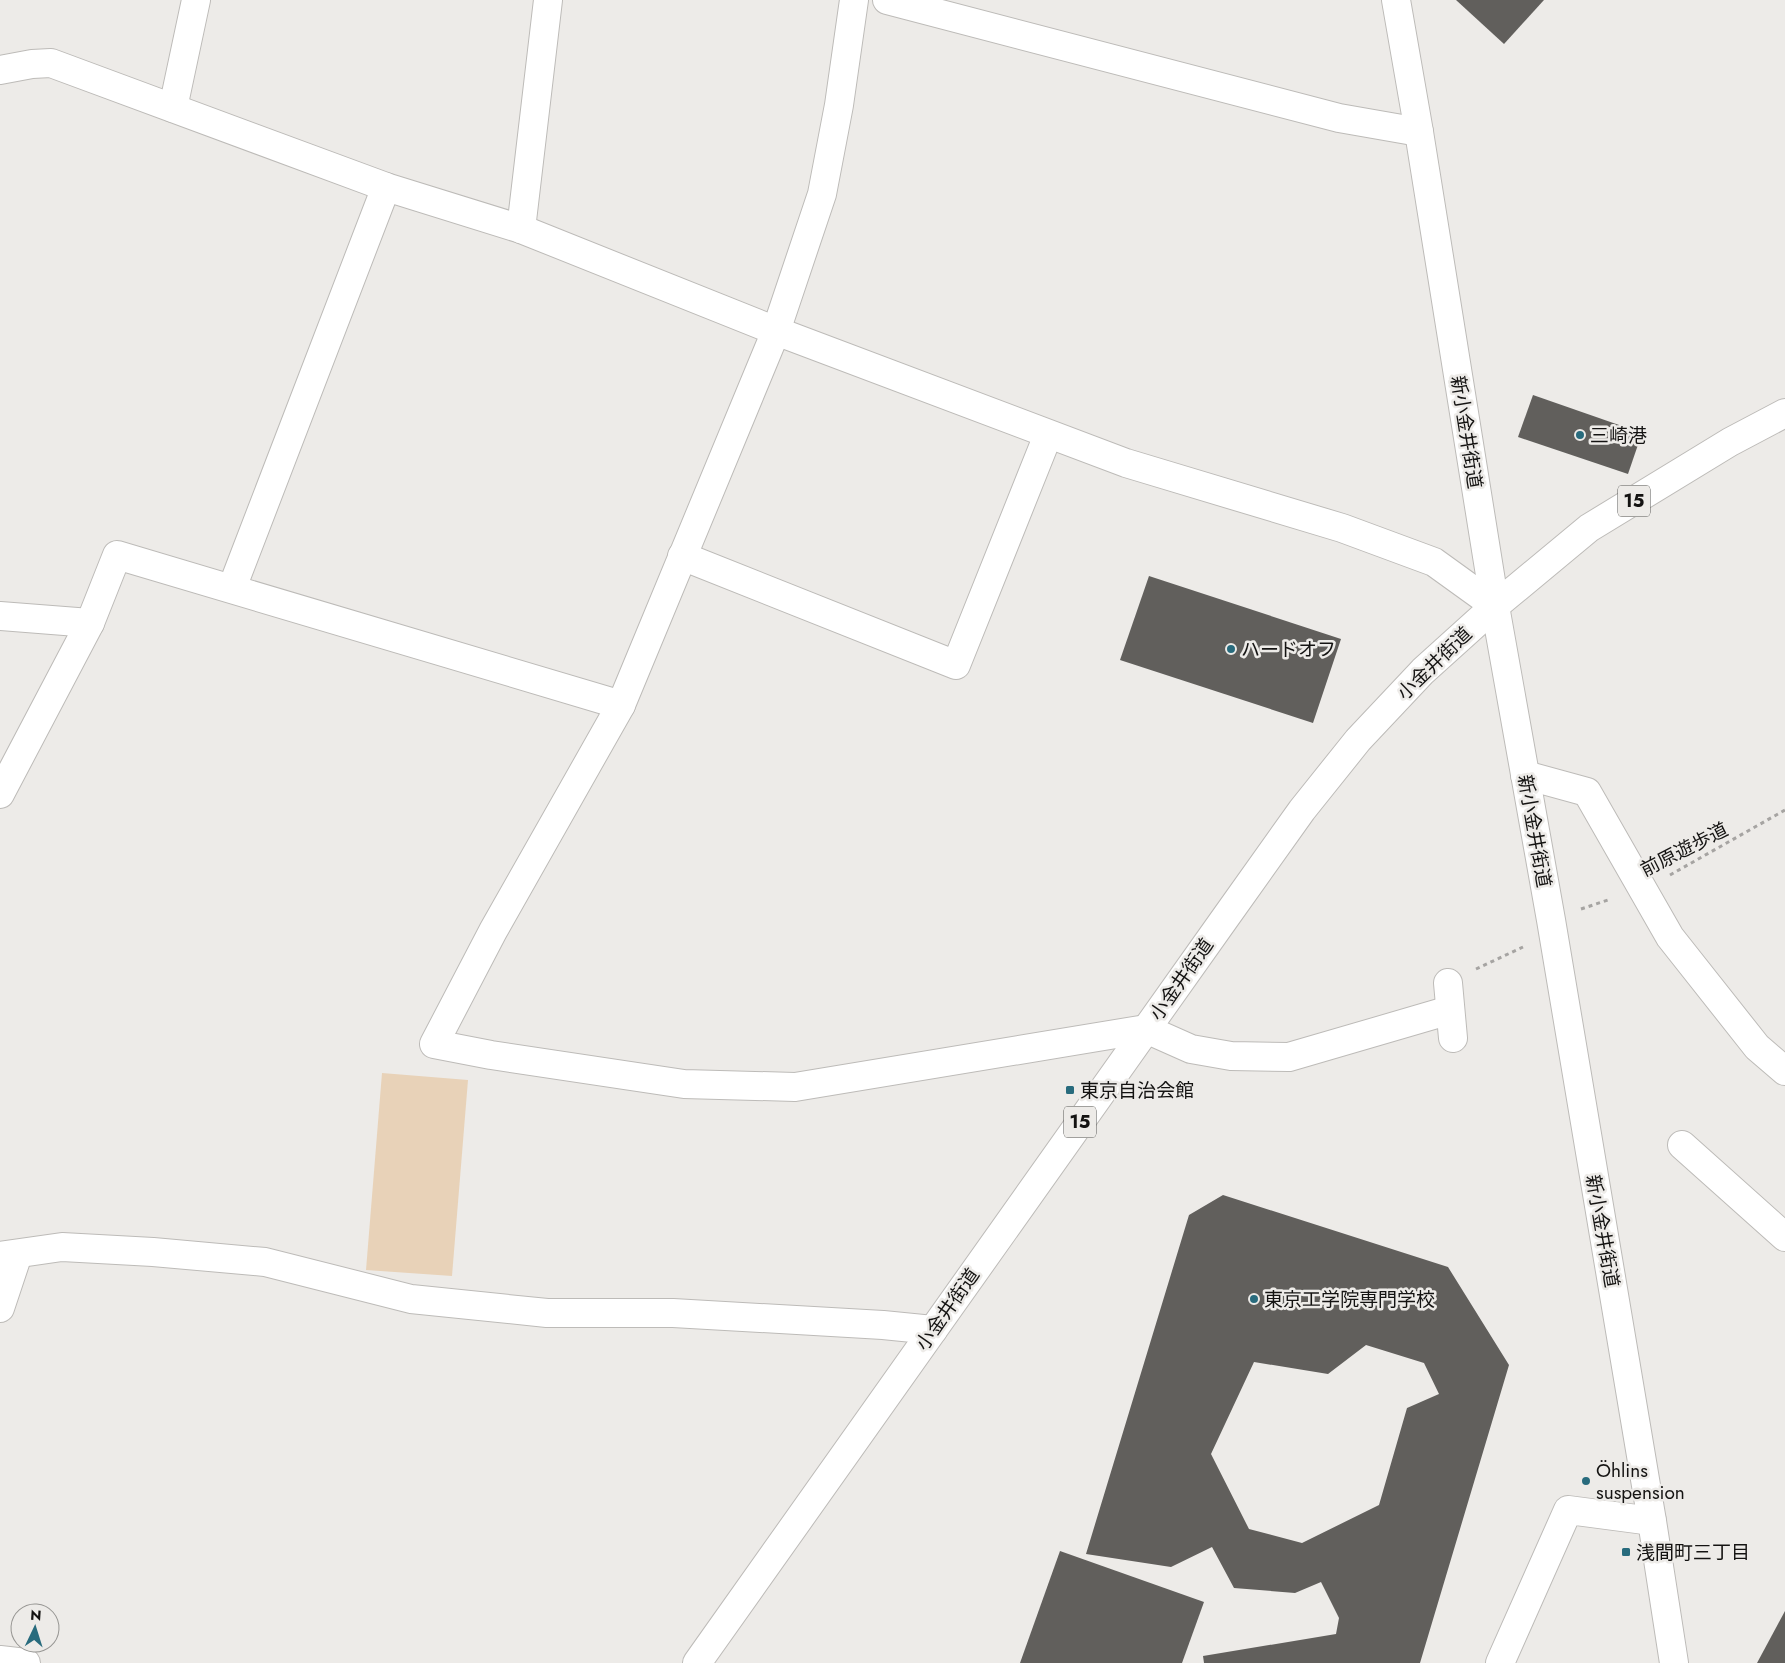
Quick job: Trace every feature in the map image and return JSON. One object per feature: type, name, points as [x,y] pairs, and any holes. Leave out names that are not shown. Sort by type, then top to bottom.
[{"type":"street","points":[[173,108],[196,0]]},
{"type":"street","points":[[521,229],[548,0]]},
{"type":"street","points":[[854,0],[839,105],[822,194],[776,331],[621,705],[493,931],[434,1044],[684,1084],[795,1087],[1146,1030],[1191,1049],[1231,1056],[1289,1057],[1450,1010]]},
{"type":"street","points":[[888,0],[1339,118],[1419,132]]},
{"type":"street","name":"新小金井街道","points":[[1396,0],[1419,132],[1494,606],[1551,920],[1674,1663]]},
{"type":"street","points":[[0,70],[32,64],[51,63],[386,187],[521,229],[776,331],[1048,435],[1126,463],[1342,528],[1434,562],[1494,606]]},
{"type":"street","points":[[232,588],[386,187]]},
{"type":"street","name":"小金井街道","points":[[697,1663],[1302,810],[1338,764],[1423,671],[1494,606],[1588,528],[1730,442],[1785,412]]},
{"type":"street","points":[[682,556],[956,665],[1048,435]]},
{"type":"street","points":[[0,794],[90,623],[117,555],[621,705]]},
{"type":"street","points":[[0,616],[90,623]]},
{"type":"street","points":[[1525,775],[1587,792],[1670,937],[1757,1046],[1785,1071]]},
{"type":"street","points":[[1448,983],[1453,1038]]},
{"type":"street","points":[[1682,1145],[1785,1237]]},
{"type":"street","points":[[0,1308],[9,1255],[62,1247],[154,1252],[265,1262],[411,1299],[547,1313],[673,1313],[884,1325],[932,1330]]},
{"type":"street","points":[[1500,1663],[1568,1510],[1652,1521]]},
{"type":"street","points":[[0,1660],[26,1663]]},
{"type":"path","name":"前原遊歩道","points":[[1592,906],[1671,875],[1785,810]]},
{"type":"shaded area","points":[[382,1073],[468,1080],[452,1276],[366,1270]]},
{"type":"building","points":[[1456,0],[1544,0],[1504,44]]},
{"type":"building","name":"三崎港","points":[[1533,395],[1642,433],[1628,474],[1518,437]]},
{"type":"building","name":"ハードオフ","points":[[1149,576],[1341,639],[1313,723],[1120,660]]},
{"type":"building","points":[[1223,1195],[1448,1267],[1509,1365],[1420,1663],[1204,1663],[1203,1656],[1336,1634],[1339,1618],[1321,1582],[1295,1593],[1234,1588],[1212,1547],[1171,1567],[1086,1554],[1189,1215]],"holes":[[[1366,1345],[1424,1363],[1439,1394],[1407,1408],[1379,1505],[1302,1543],[1249,1529],[1211,1454],[1254,1362],[1328,1374]]]},
{"type":"building","points":[[1060,1551],[1204,1602],[1182,1663],[1020,1663]]},
{"type":"building","points":[[1785,1611],[1785,1663],[1757,1663]]},
{"type":"place","name":"三崎港","points":[[1580,435]]},
{"type":"place","name":"ハードオフ","points":[[1231,649]]},
{"type":"place","name":"東京自治会館","points":[[1070,1090]]},
{"type":"place","name":"東京工学院専門学校","points":[[1254,1299]]},
{"type":"place","name":"Öhlins suspension","points":[[1586,1481]]},
{"type":"place","name":"浅間町三丁目","points":[[1626,1552]]}]
